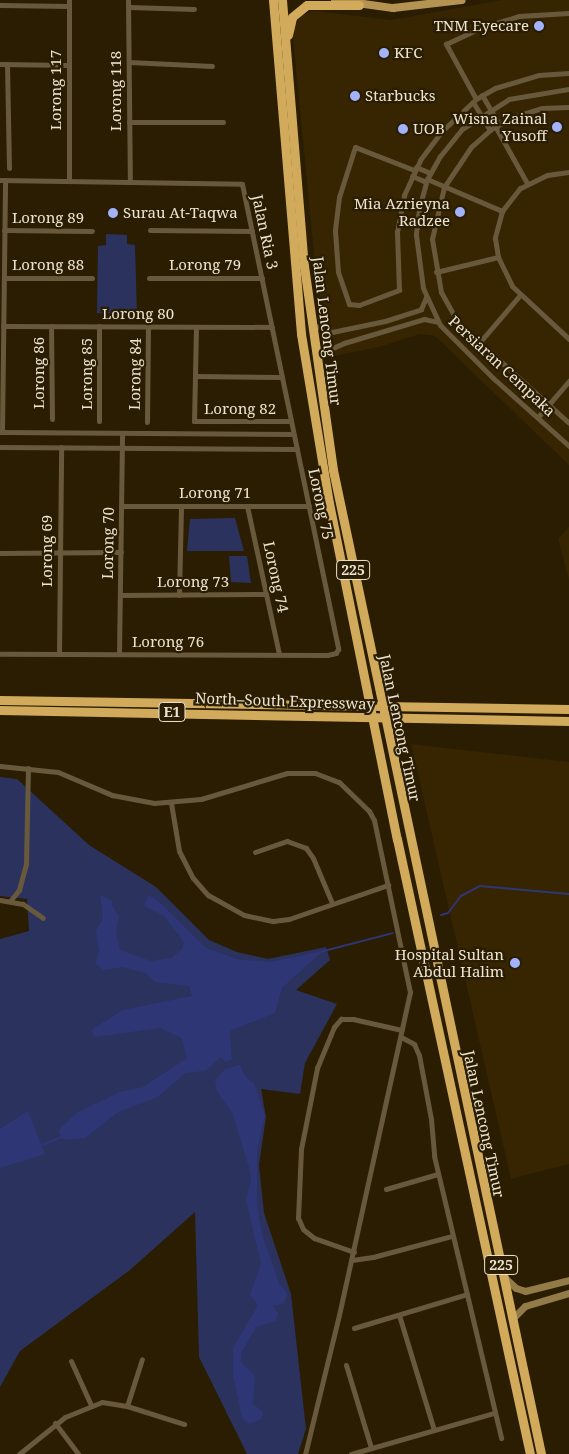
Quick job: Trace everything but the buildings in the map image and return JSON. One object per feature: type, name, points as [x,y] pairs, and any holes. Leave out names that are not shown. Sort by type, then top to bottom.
[{"type":"highway","points":[[267,0],[278,64]]},
{"type":"highway","name":"Jalan Lencong Timur","points":[[273,0],[301,334],[329,503],[397,840],[530,1454]]},
{"type":"highway","name":"Jalan Lencong Timur","points":[[282,0],[316,362],[353,569],[541,1454]]},
{"type":"highway","points":[[286,57],[290,24],[300,8],[314,3],[359,5]]},
{"type":"highway","name":"North–South Expressway","points":[[0,700],[569,709]]},
{"type":"highway","name":"North–South Expressway","points":[[0,710],[569,721]]},
{"type":"main road","points":[[335,0],[359,5],[393,8],[462,0]]},
{"type":"street","name":"Lorong 118","points":[[128,0],[130,181]]},
{"type":"street","points":[[0,5],[69,3]]},
{"type":"street","name":"Lorong 117","points":[[69,3],[69,181]]},
{"type":"street","points":[[128,7],[194,8]]},
{"type":"street","points":[[490,130],[480,115],[446,44],[480,28],[519,16],[569,13]]},
{"type":"street","points":[[129,62],[212,66]]},
{"type":"street","points":[[0,64],[69,65]]},
{"type":"street","points":[[7,64],[9,168]]},
{"type":"street","points":[[430,173],[415,168],[354,147],[339,198],[335,231],[338,272],[349,304],[359,305],[399,290],[398,222],[415,168],[434,140],[482,95],[501,86],[539,74],[569,74]]},
{"type":"street","name":"Persiaran Cempaka","points":[[569,89],[526,94],[490,109],[480,115],[448,145],[427,181],[416,235],[426,297],[438,322],[455,342],[569,446]]},
{"type":"street","points":[[482,95],[527,183]]},
{"type":"street","points":[[569,107],[532,111],[497,125],[490,130],[466,154],[444,187],[433,231],[436,272],[449,310],[479,343],[569,423]]},
{"type":"street","points":[[129,122],[223,122]]},
{"type":"street","points":[[569,172],[547,175],[527,183],[514,193],[502,211],[496,232],[498,257],[506,276],[520,295],[569,339]]},
{"type":"street","points":[[412,176],[502,211]]},
{"type":"street","points":[[2,180],[4,278],[1,432],[293,434]]},
{"type":"street","name":"Jalan Ria 3","points":[[2,180],[239,182],[252,231],[293,434]]},
{"type":"street","name":"Lorong 89","points":[[4,230],[92,230]]},
{"type":"street","points":[[150,230],[252,231]]},
{"type":"street","points":[[436,272],[498,257]]},
{"type":"street","name":"Lorong 88","points":[[4,278],[92,278]]},
{"type":"street","name":"Lorong 79","points":[[149,278],[262,278]]},
{"type":"street","points":[[479,343],[520,295]]},
{"type":"street","points":[[311,324],[332,332],[385,322],[421,309],[426,297]]},
{"type":"street","points":[[316,362],[336,345],[424,319],[438,322]]},
{"type":"street","name":"Lorong 80","points":[[3,326],[272,327]]},
{"type":"street","name":"Lorong 86","points":[[51,326],[52,419]]},
{"type":"street","name":"Lorong 85","points":[[99,326],[100,421]]},
{"type":"street","name":"Lorong 84","points":[[147,422],[148,326]]},
{"type":"street","name":"Lorong 82","points":[[196,327],[194,421],[291,421]]},
{"type":"street","points":[[195,376],[282,377]]},
{"type":"street","points":[[538,417],[569,381]]},
{"type":"street","name":"Lorong 70","points":[[119,654],[122,433]]},
{"type":"street","name":"Lorong 75","points":[[293,434],[338,644],[336,653]]},
{"type":"street","points":[[0,447],[297,449]]},
{"type":"street","name":"Lorong 69","points":[[59,654],[61,447]]},
{"type":"street","name":"Lorong 71","points":[[121,506],[309,506]]},
{"type":"street","points":[[179,595],[181,506]]},
{"type":"street","name":"Lorong 74","points":[[247,506],[279,654]]},
{"type":"street","points":[[0,553],[120,552]]},
{"type":"street","name":"Lorong 73","points":[[120,595],[266,594]]},
{"type":"street","name":"Lorong 76","points":[[0,654],[336,653]]},
{"type":"street","points":[[0,766],[58,772],[122,798],[170,803],[213,796],[287,773],[314,773],[333,778],[353,795],[374,820],[410,992],[354,1252],[305,1454]]},
{"type":"street","points":[[10,901],[18,890],[26,864],[28,768]]},
{"type":"street","points":[[170,803],[181,858],[200,888],[221,904],[244,915],[273,921],[388,884]]},
{"type":"street","points":[[256,852],[287,841],[306,848],[313,858],[332,903]]},
{"type":"street","points":[[0,900],[32,908],[43,918]]},
{"type":"street","points":[[354,1252],[314,1238],[303,1229],[298,1218],[301,1149],[317,1068],[334,1026],[341,1019],[354,1019],[402,1034],[414,1044],[419,1054],[438,1174],[501,1438]]},
{"type":"street","points":[[386,1189],[438,1174]]},
{"type":"street","points":[[352,1260],[373,1257],[452,1236]]},
{"type":"street","points":[[504,1277],[516,1288],[525,1291],[569,1280]]},
{"type":"street","points":[[512,1319],[525,1306],[569,1293]]},
{"type":"street","points":[[354,1328],[468,1294]]},
{"type":"street","points":[[399,1315],[434,1430]]},
{"type":"street","points":[[127,1406],[142,1360]]},
{"type":"street","points":[[71,1361],[91,1404]]},
{"type":"street","points":[[346,1365],[371,1448]]},
{"type":"street","points":[[19,1454],[55,1423],[91,1404],[111,1402],[184,1424]]},
{"type":"street","points":[[351,1454],[494,1413]]},
{"type":"street","points":[[55,1423],[78,1454]]},
{"type":"shaded area","points":[[502,0],[569,0],[569,465],[435,336],[420,334],[379,347],[324,358],[293,37],[295,25],[302,15],[314,11],[391,20]]},
{"type":"shaded area","points":[[106,234],[127,235],[127,244],[135,245],[137,314],[97,313],[98,246],[106,245]]},
{"type":"shaded area","points":[[235,518],[244,551],[187,551],[190,519]]},
{"type":"shaded area","points":[[569,527],[569,580],[558,539]]},
{"type":"shaded area","points":[[229,556],[247,556],[251,583],[231,582]]},
{"type":"shaded area","name":"Hospital Sultan Abdul Halim","points":[[411,744],[569,762],[569,1164],[511,1179]]},
{"type":"shaded area","points":[[0,777],[17,779],[89,845],[156,887],[209,940],[237,952],[268,959],[326,947],[330,960],[296,990],[337,1004],[305,1063],[300,1094],[261,1089],[266,1117],[259,1165],[264,1213],[291,1294],[306,1429],[298,1454],[247,1454],[199,1357],[195,1212],[130,1270],[20,1351],[0,1387],[0,939],[29,931],[27,899],[0,896]]},
{"type":"shaded area","points":[[100,895],[112,901],[112,906],[119,916],[116,932],[120,950],[151,961],[171,958],[182,949],[184,942],[164,916],[144,906],[148,895],[156,899],[206,948],[236,959],[270,962],[323,951],[282,988],[275,1013],[230,1031],[232,1060],[225,1062],[221,1057],[205,1071],[185,1073],[158,1097],[118,1112],[85,1138],[65,1140],[59,1133],[60,1128],[78,1112],[120,1092],[143,1087],[187,1058],[182,1038],[160,1028],[95,1037],[91,1030],[123,1010],[192,996],[189,986],[155,982],[145,973],[123,967],[103,970],[95,963],[99,952],[96,931],[103,918]]},
{"type":"shaded area","points":[[240,1065],[245,1076],[254,1084],[265,1115],[257,1151],[257,1205],[262,1235],[279,1283],[287,1294],[284,1303],[273,1306],[278,1313],[276,1321],[256,1327],[241,1353],[241,1362],[255,1376],[253,1404],[263,1412],[262,1419],[248,1424],[242,1418],[233,1375],[233,1348],[258,1305],[250,1295],[261,1264],[246,1200],[251,1179],[249,1168],[233,1114],[217,1091],[215,1081],[225,1069]]},
{"type":"shaded area","points":[[28,1111],[45,1154],[0,1168],[0,1129]]},
{"type":"waterway","points":[[441,915],[448,913],[461,896],[480,886],[569,894]]},
{"type":"waterway","points":[[320,952],[393,933]]},
{"type":"waterway","points":[[40,1146],[63,1136]]},
{"type":"place","name":"TNM Eyecare","points":[[539,26]]},
{"type":"place","name":"KFC","points":[[384,53]]},
{"type":"place","name":"Starbucks","points":[[355,96]]},
{"type":"place","name":"Wisna Zainal Yusoff","points":[[557,127]]},
{"type":"place","name":"UOB","points":[[403,129]]},
{"type":"place","name":"Mia Azrieyna Radzee","points":[[460,212]]},
{"type":"place","name":"Surau At-Taqwa","points":[[113,213]]},
{"type":"place","name":"Hospital Sultan Abdul Halim","points":[[515,963]]}]
